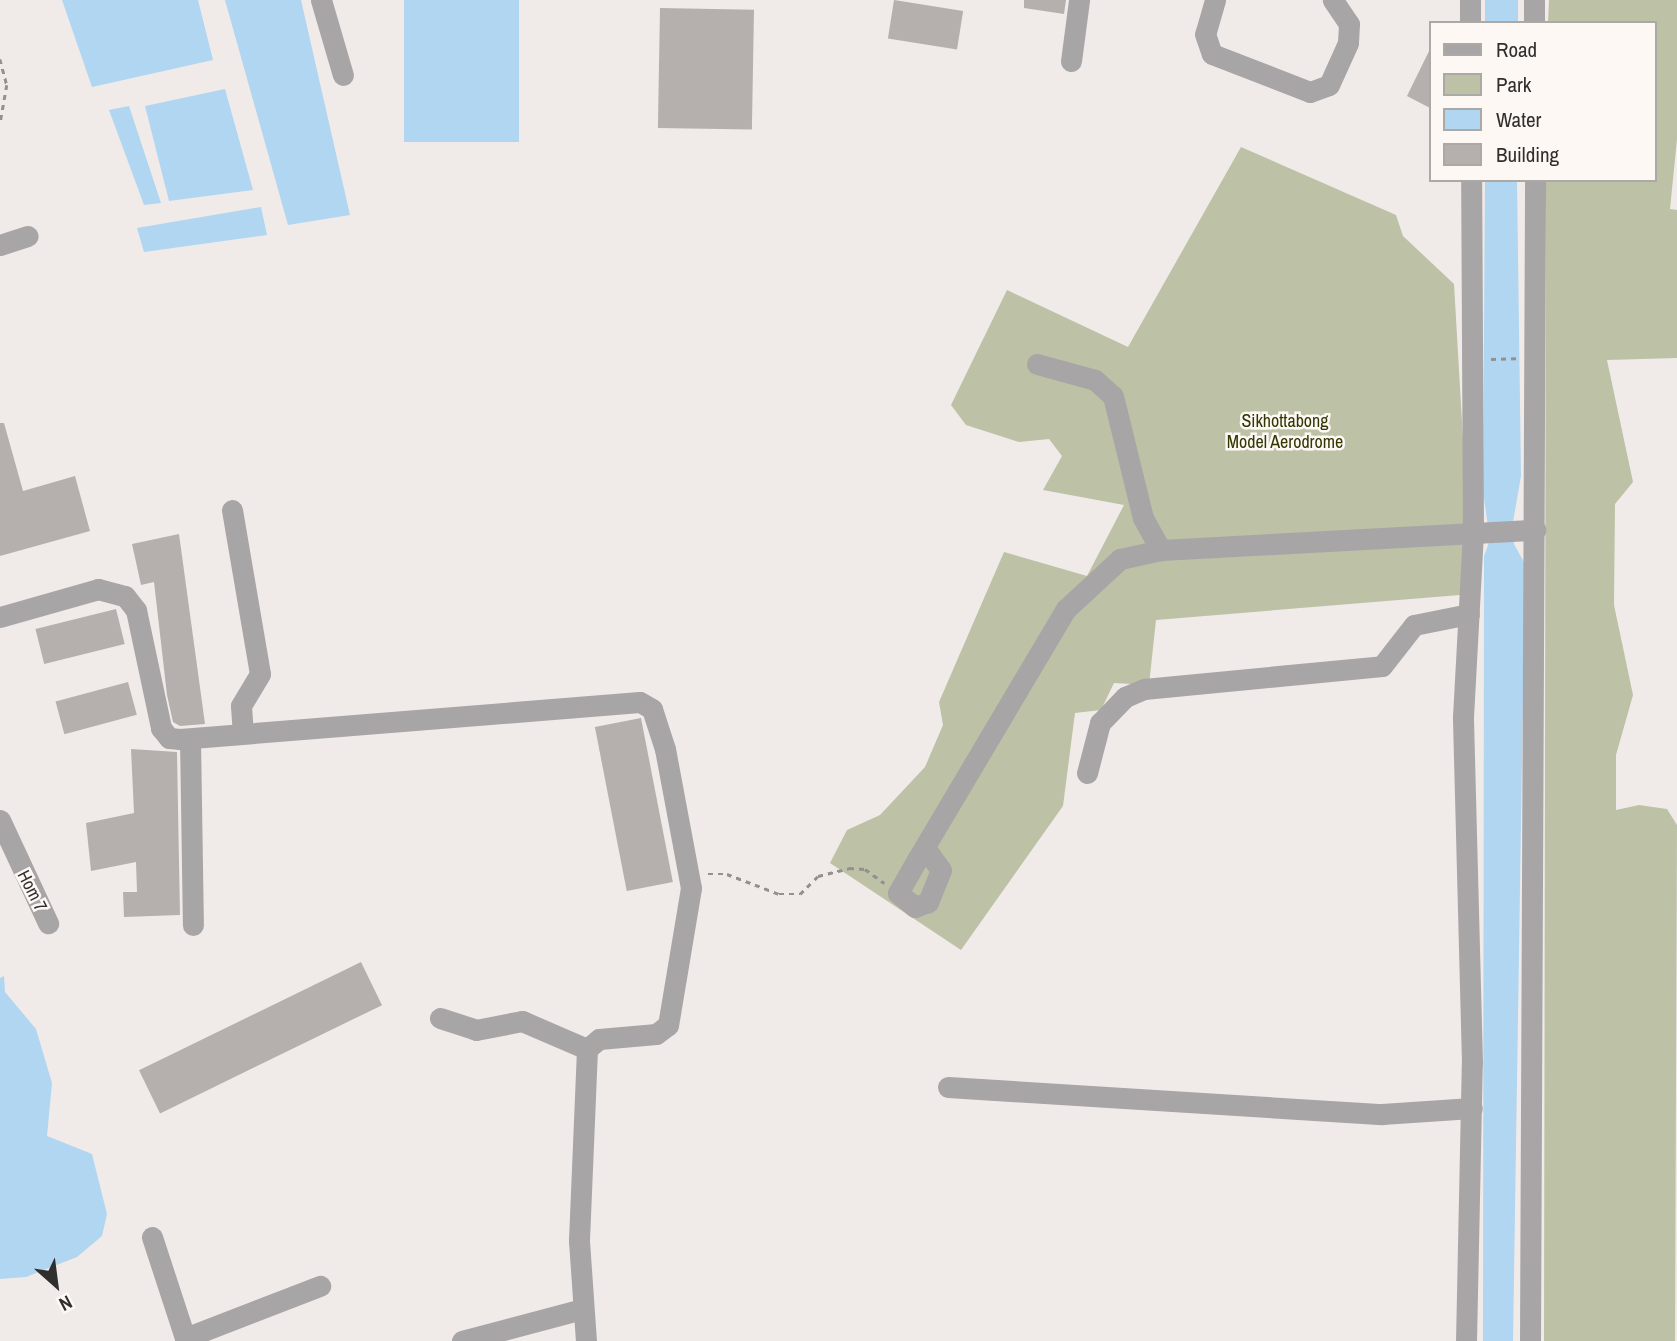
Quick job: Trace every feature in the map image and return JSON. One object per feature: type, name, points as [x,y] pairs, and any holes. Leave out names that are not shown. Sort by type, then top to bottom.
[{"type":"street","points":[[321,0],[343,75]]},
{"type":"street","points":[[1071,61],[1079,0]]},
{"type":"street","points":[[1215,0],[1205,34],[1212,54],[1310,92],[1329,85],[1348,43],[1349,24],[1333,0]]},
{"type":"street","points":[[1469,0],[1470,21]]},
{"type":"street","points":[[1534,0],[1534,21]]},
{"type":"street","points":[[1466,1341],[1472,1108],[1464,717],[1469,614],[1480,531],[1471,182]]},
{"type":"street","points":[[1530,1341],[1528,530],[1535,182]]},
{"type":"street","points":[[0,245],[28,236]]},
{"type":"street","points":[[1037,364],[1095,380],[1113,396],[1143,518],[1161,550]]},
{"type":"street","points":[[232,510],[260,674],[241,706],[243,732]]},
{"type":"street","points":[[925,848],[941,870],[928,902],[915,907],[898,893],[1066,609],[1120,559],[1161,550],[1528,530]]},
{"type":"street","points":[[0,617],[98,589],[125,596],[136,610],[161,728],[169,738],[190,739],[243,732],[640,702],[659,724],[690,875],[668,1025],[656,1034],[599,1039],[587,1049],[579,1241],[586,1341]]},
{"type":"street","points":[[1087,773],[1100,723],[1125,697],[1144,689],[1382,666],[1414,625],[1469,614]]},
{"type":"street","points":[[190,739],[192,925]]},
{"type":"street","name":"Hom 7","points":[[0,820],[48,923]]},
{"type":"street","points":[[440,1018],[476,1030],[522,1021],[587,1049]]},
{"type":"street","points":[[948,1087],[1382,1114],[1472,1108]]},
{"type":"street","points":[[152,1237],[185,1340],[320,1286]]},
{"type":"street","points":[[462,1341],[582,1309]]},
{"type":"path","points":[[0,59],[7,85],[0,123]]},
{"type":"path","points":[[1485,359],[1524,358]]},
{"type":"path","points":[[690,875],[727,874],[779,894],[800,894],[818,876],[849,868],[865,869],[898,893]]},
{"type":"green space","points":[[1549,0],[1677,0],[1677,139],[1670,209],[1677,210],[1677,358],[1607,360],[1633,482],[1615,504],[1614,605],[1633,695],[1616,755],[1616,810],[1639,805],[1667,809],[1677,825],[1675,1341],[1544,1341],[1546,182],[1656,182],[1656,21],[1548,21]]},
{"type":"green space","name":"Sikhottabong Model Aerodrome","points":[[1241,147],[1396,215],[1403,236],[1454,284],[1472,594],[1156,620],[1149,685],[1114,683],[1101,710],[1075,713],[1063,806],[961,950],[830,863],[847,830],[880,815],[925,767],[943,725],[939,702],[1004,552],[1087,576],[1124,505],[1043,490],[1062,456],[1049,439],[1019,442],[966,425],[951,405],[1007,290],[1128,347]]},
{"type":"water","points":[[62,0],[198,0],[213,60],[92,87]]},
{"type":"water","points":[[225,0],[301,0],[350,215],[288,225]]},
{"type":"water","points":[[404,0],[519,0],[519,142],[404,142]]},
{"type":"water","points":[[1485,0],[1518,0],[1518,21],[1485,21]]},
{"type":"water","points":[[225,89],[253,190],[169,201],[145,106]]},
{"type":"water","points":[[129,106],[161,203],[144,205],[109,110]]},
{"type":"water","points":[[1485,182],[1517,182],[1521,476],[1513,522],[1514,544],[1525,564],[1513,1341],[1483,1341],[1484,556],[1490,540],[1483,492]]},
{"type":"water","points":[[261,207],[267,235],[144,252],[137,228]]},
{"type":"water","points":[[4,976],[5,992],[36,1029],[52,1083],[47,1136],[92,1154],[107,1214],[102,1236],[77,1257],[26,1277],[0,1279],[0,978]]},
{"type":"building","points":[[894,0],[963,11],[957,49],[888,39]]},
{"type":"building","points":[[1024,0],[1066,0],[1064,14],[1024,8]]},
{"type":"building","points":[[660,8],[754,10],[752,130],[658,128]]},
{"type":"building","points":[[1428,53],[1428,107],[1407,96]]},
{"type":"building","points":[[0,423],[4,423],[23,491],[75,476],[90,531],[0,556]]},
{"type":"building","points":[[179,534],[205,724],[180,726],[173,722],[167,695],[154,582],[141,585],[132,544]]},
{"type":"building","points":[[116,609],[125,644],[44,664],[35,629]]},
{"type":"building","points":[[128,682],[137,715],[64,734],[56,701]]},
{"type":"building","points":[[641,718],[673,882],[627,891],[595,727]]},
{"type":"building","points":[[131,749],[177,752],[180,915],[124,917],[123,892],[137,892],[136,862],[91,871],[86,823],[134,813]]},
{"type":"building","points":[[361,962],[382,1005],[160,1113],[139,1070]]}]
